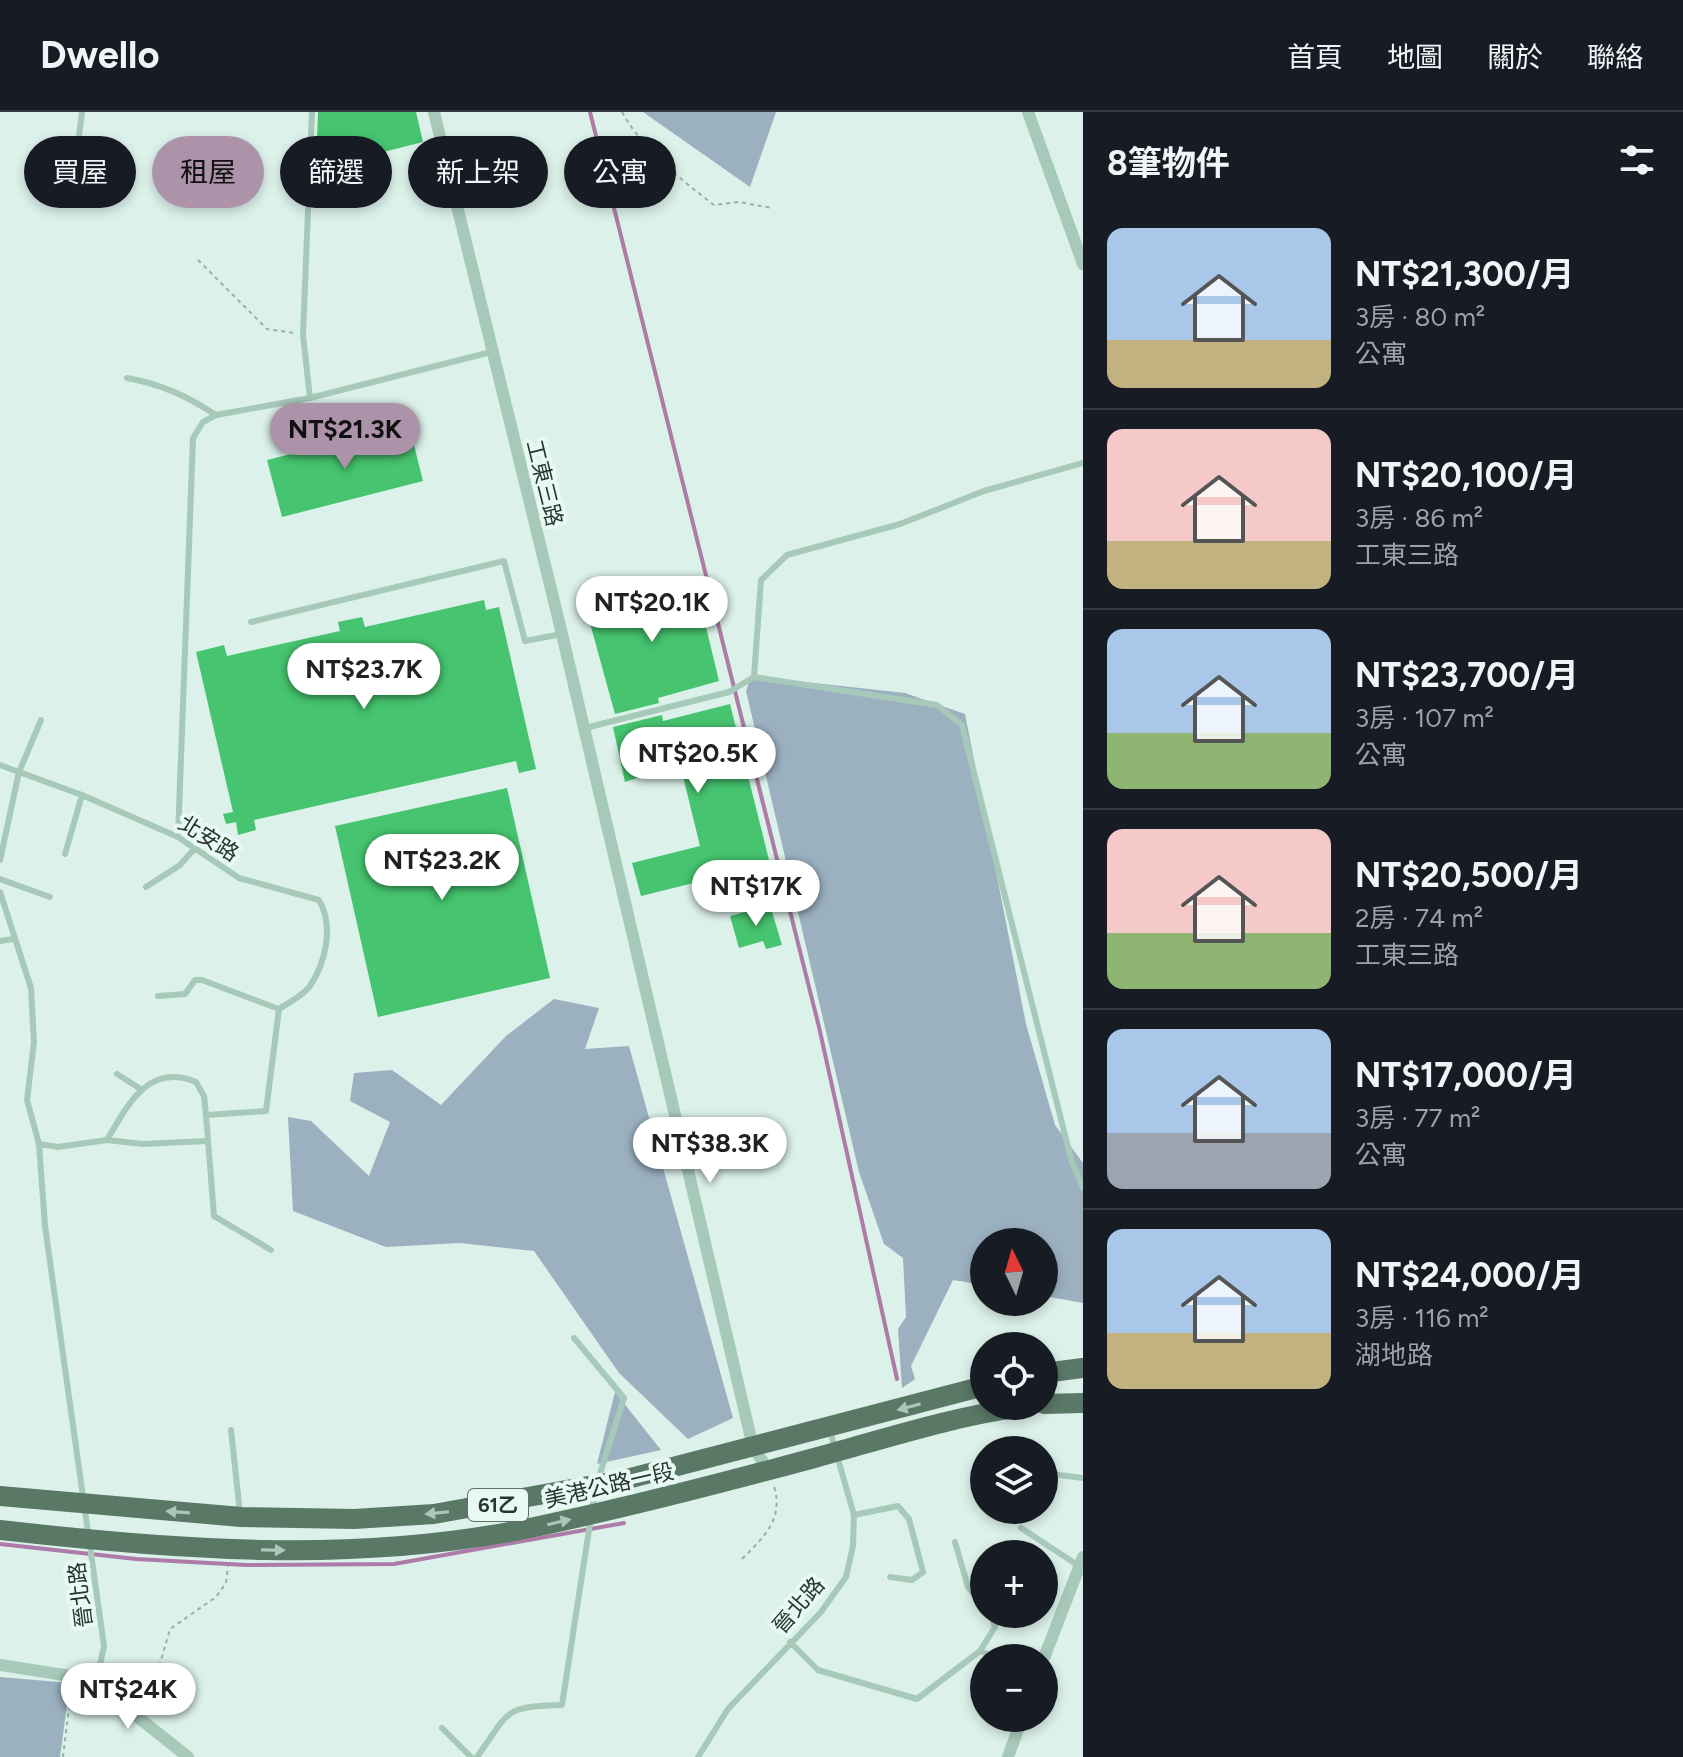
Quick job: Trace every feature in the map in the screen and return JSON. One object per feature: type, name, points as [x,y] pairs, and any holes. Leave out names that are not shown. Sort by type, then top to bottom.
[{"type":"main road","points":[[1058,1371],[1083,1368]]},
{"type":"main road","name":"美港公路一段","points":[[0,1496],[241,1517],[354,1519],[434,1514],[596,1486],[970,1390]]},
{"type":"main road","points":[[1058,1404],[1083,1403]]},
{"type":"main road","name":"美港公路一段","points":[[0,1530],[229,1549],[383,1549],[466,1539],[590,1515],[970,1417]]},
{"type":"street","name":"工東三路","points":[[434,112],[585,728],[753,1447]]},
{"type":"street","points":[[1028,112],[1083,264]]},
{"type":"street","points":[[753,1447],[769,1471]]},
{"type":"street","points":[[1049,1644],[1081,1562]]},
{"type":"street","points":[[0,1665],[90,1679],[188,1757]]},
{"type":"street","points":[[1008,1757],[1017,1732]]},
{"type":"lane","points":[[79,136],[82,112]]},
{"type":"lane","points":[[310,398],[303,335],[312,112]]},
{"type":"lane","points":[[178,837],[193,438],[203,422],[216,415],[310,398],[491,352]]},
{"type":"lane","points":[[127,378],[151,382],[184,394],[216,415]]},
{"type":"lane","points":[[754,677],[761,580],[787,555],[900,524],[984,491],[1083,463]]},
{"type":"lane","points":[[251,622],[504,561],[525,641],[562,634]]},
{"type":"lane","points":[[585,728],[729,692],[754,677],[937,705],[962,725],[1071,1159],[1083,1188]]},
{"type":"lane","points":[[0,860],[19,772],[41,720]]},
{"type":"lane","name":"北安路","points":[[0,765],[82,795],[178,837],[239,878],[319,900],[326,912],[327,943],[309,988],[279,1009]]},
{"type":"lane","points":[[65,854],[82,795]]},
{"type":"lane","points":[[146,887],[180,865],[195,848]]},
{"type":"lane","points":[[0,879],[50,897]]},
{"type":"lane","name":"晉北路","points":[[0,892],[31,988],[34,1042],[27,1100],[39,1144],[45,1226],[84,1505],[92,1540],[104,1646],[100,1665],[90,1679]]},
{"type":"lane","points":[[0,941],[13,939]]},
{"type":"lane","points":[[158,996],[185,994],[195,980],[202,980],[279,1009],[266,1111],[206,1115]]},
{"type":"lane","points":[[117,1074],[139,1088]]},
{"type":"lane","points":[[107,1140],[139,1088],[175,1076],[196,1082],[204,1096],[214,1216],[271,1250]]},
{"type":"lane","points":[[39,1144],[58,1147],[107,1140],[143,1144],[207,1141]]},
{"type":"lane","points":[[477,1757],[511,1710],[522,1706],[562,1705],[590,1515],[624,1398],[574,1338]]},
{"type":"lane","name":"晉北路","points":[[698,1757],[728,1709],[821,1612],[846,1577],[853,1546],[854,1515],[829,1428]]},
{"type":"lane","points":[[231,1430],[241,1517]]},
{"type":"lane","points":[[1058,1475],[1083,1478]]},
{"type":"lane","points":[[854,1515],[898,1506],[909,1519],[923,1572],[912,1580],[890,1577]]},
{"type":"lane","points":[[1021,1528],[1081,1562]]},
{"type":"lane","points":[[955,1542],[970,1589]]},
{"type":"lane","points":[[790,1642],[818,1670],[917,1699],[970,1659]]},
{"type":"lane","points":[[442,1728],[471,1757]]},
{"type":"path","points":[[622,112],[634,134],[672,172],[714,205],[739,202],[772,208]]},
{"type":"path","points":[[198,260],[267,329],[303,335]]},
{"type":"path","points":[[742,1559],[772,1529],[778,1499],[769,1471]]},
{"type":"path","points":[[136,1714],[157,1674],[170,1629],[216,1597],[226,1583],[229,1549]]},
{"type":"path","points":[[63,1757],[72,1676]]},
{"type":"shaded area","points":[[643,112],[776,112],[750,187]]},
{"type":"shaded area","points":[[751,676],[905,693],[965,714],[1026,1024],[1055,1125],[1083,1163],[1083,1303],[1058,1299],[1058,1228],[970,1228],[970,1283],[953,1280],[911,1366],[915,1379],[902,1388],[898,1329],[906,1317],[903,1258],[884,1244],[859,1172],[746,691]]},
{"type":"shaded area","points":[[554,999],[599,1008],[585,1049],[629,1046],[733,1418],[688,1439],[619,1373],[534,1251],[460,1243],[386,1247],[293,1211],[288,1117],[311,1121],[369,1176],[390,1122],[350,1101],[354,1073],[392,1070],[441,1105],[506,1036]]},
{"type":"shaded area","points":[[615,1392],[661,1450],[597,1464]]},
{"type":"shaded area","points":[[0,1677],[70,1683],[60,1757],[0,1757]]},
{"type":"building","points":[[318,112],[416,112],[422,136],[408,136],[408,146],[392,150],[392,136],[317,136]]},
{"type":"building","points":[[409,425],[423,481],[282,517],[267,460]]},
{"type":"building","points":[[694,577],[719,681],[658,698],[659,703],[615,714],[585,605]]},
{"type":"building","points":[[484,600],[486,610],[499,607],[536,769],[519,773],[516,761],[254,820],[256,830],[238,835],[236,822],[226,824],[223,814],[233,812],[196,652],[224,645],[227,656],[340,631],[338,622],[362,617],[365,627]]},
{"type":"building","points":[[730,704],[770,864],[641,896],[632,863],[700,846],[680,764],[644,773],[625,782],[613,727],[662,715],[663,721]]},
{"type":"building","points":[[507,788],[550,978],[378,1017],[335,826]]},
{"type":"building","points":[[770,905],[782,945],[766,949],[763,941],[739,948],[730,916]]},
{"type":"waterway","points":[[590,112],[819,1027],[897,1379]]},
{"type":"waterway","points":[[0,1544],[136,1559],[246,1565],[394,1564],[624,1523]]}]
